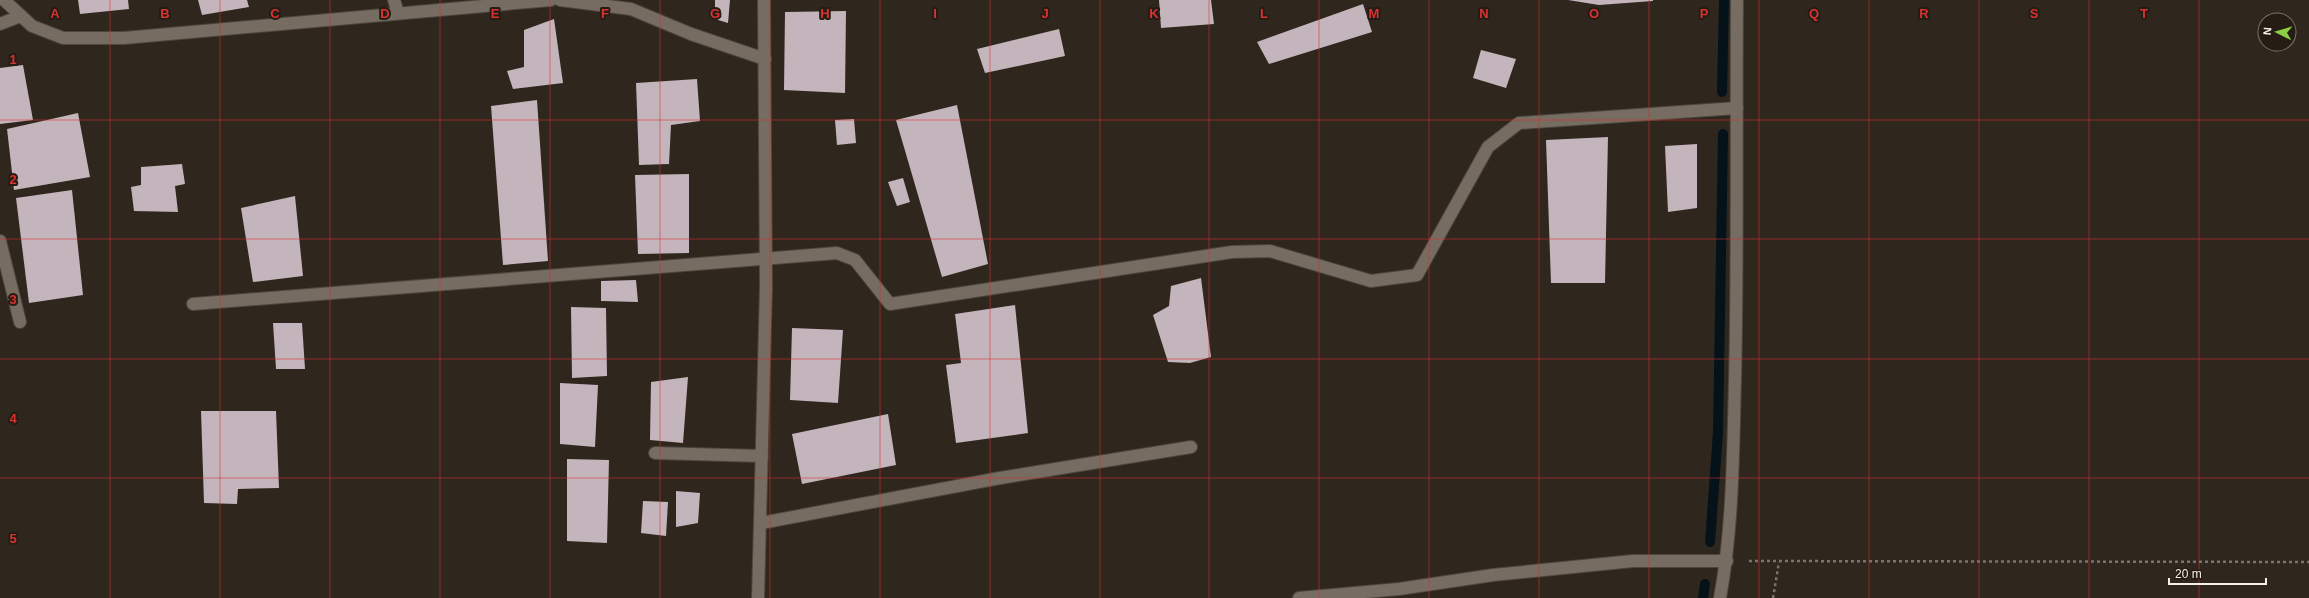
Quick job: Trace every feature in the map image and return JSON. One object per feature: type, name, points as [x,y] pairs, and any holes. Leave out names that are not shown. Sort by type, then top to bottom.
[{"type":"street","points":[[4,0],[32,26],[63,38],[124,38],[551,0]]},
{"type":"street","points":[[394,0],[398,13]]},
{"type":"street","points":[[560,0],[631,10],[691,34],[765,59]]},
{"type":"street","points":[[758,598],[761,523],[766,258],[764,0]]},
{"type":"street","points":[[1720,598],[1727,561],[1733,441],[1738,246],[1737,0]]},
{"type":"street","points":[[0,24],[21,16]]},
{"type":"street","points":[[193,304],[837,253],[855,260],[890,304],[1232,252],[1270,251],[1371,281],[1417,275],[1488,147],[1519,123],[1737,108]]},
{"type":"street","points":[[0,241],[20,322]]},
{"type":"street","points":[[761,523],[1000,478],[1191,447]]},
{"type":"street","points":[[655,453],[762,456]]},
{"type":"street","points":[[1299,598],[1398,589],[1493,575],[1633,562],[1727,561]]},
{"type":"path","points":[[1727,561],[2309,562]]},
{"type":"path","points":[[1773,598],[1779,562]]},
{"type":"building","points":[[78,0],[128,0],[129,9],[80,14]]},
{"type":"building","points":[[198,0],[247,0],[249,7],[202,15]]},
{"type":"building","points":[[715,0],[730,0],[728,23],[715,19]]},
{"type":"building","points":[[1159,0],[1211,0],[1214,24],[1161,28]]},
{"type":"building","points":[[1568,0],[1653,0],[1653,1],[1599,5]]},
{"type":"building","points":[[1363,4],[1372,32],[1269,64],[1257,42]]},
{"type":"building","points":[[846,11],[845,93],[784,90],[785,12]]},
{"type":"building","points":[[554,19],[563,83],[513,89],[507,71],[524,67],[524,30]]},
{"type":"building","points":[[1059,29],[1065,56],[985,73],[977,49]]},
{"type":"building","points":[[1481,50],[1516,59],[1506,88],[1473,78]]},
{"type":"building","points":[[23,65],[33,120],[0,124],[0,68]]},
{"type":"building","points":[[697,79],[700,121],[671,125],[669,164],[639,165],[636,83]]},
{"type":"building","points":[[537,100],[548,261],[503,265],[491,106]]},
{"type":"building","points":[[957,105],[988,264],[942,277],[896,120]]},
{"type":"building","points":[[78,113],[90,177],[14,190],[7,129]]},
{"type":"building","points":[[854,119],[856,143],[837,145],[835,120]]},
{"type":"building","points":[[1608,137],[1605,283],[1551,283],[1546,140]]},
{"type":"building","points":[[1697,144],[1697,208],[1668,212],[1665,146]]},
{"type":"building","points":[[182,164],[185,184],[175,186],[178,212],[134,211],[131,187],[141,185],[141,167]]},
{"type":"building","points":[[689,174],[689,253],[638,254],[635,175]]},
{"type":"building","points":[[903,178],[910,202],[897,206],[888,182]]},
{"type":"building","points":[[72,190],[83,295],[29,303],[16,198]]},
{"type":"building","points":[[295,196],[303,276],[253,282],[241,208]]},
{"type":"building","points":[[1201,278],[1211,357],[1190,363],[1168,362],[1153,315],[1169,306],[1171,286]]},
{"type":"building","points":[[636,280],[638,302],[601,301],[601,281]]},
{"type":"building","points":[[1015,305],[1028,433],[956,443],[946,365],[961,363],[955,314]]},
{"type":"building","points":[[571,307],[606,308],[607,376],[572,378]]},
{"type":"building","points":[[273,323],[302,323],[305,369],[276,369]]},
{"type":"building","points":[[792,328],[843,330],[838,403],[790,400]]},
{"type":"building","points":[[688,377],[683,443],[650,440],[651,382]]},
{"type":"building","points":[[560,383],[598,385],[595,447],[560,444]]},
{"type":"building","points":[[201,411],[276,411],[279,488],[238,489],[237,504],[204,503]]},
{"type":"building","points":[[888,414],[896,465],[802,484],[792,434]]},
{"type":"building","points":[[567,459],[609,460],[607,543],[567,541]]},
{"type":"building","points":[[676,491],[700,493],[698,523],[676,527]]},
{"type":"building","points":[[643,501],[668,502],[666,536],[641,533]]},
{"type":"waterway","points":[[1722,92],[1724,0]]},
{"type":"waterway","points":[[1710,542],[1718,432],[1723,134]]},
{"type":"waterway","points":[[1703,598],[1705,584]]}]
